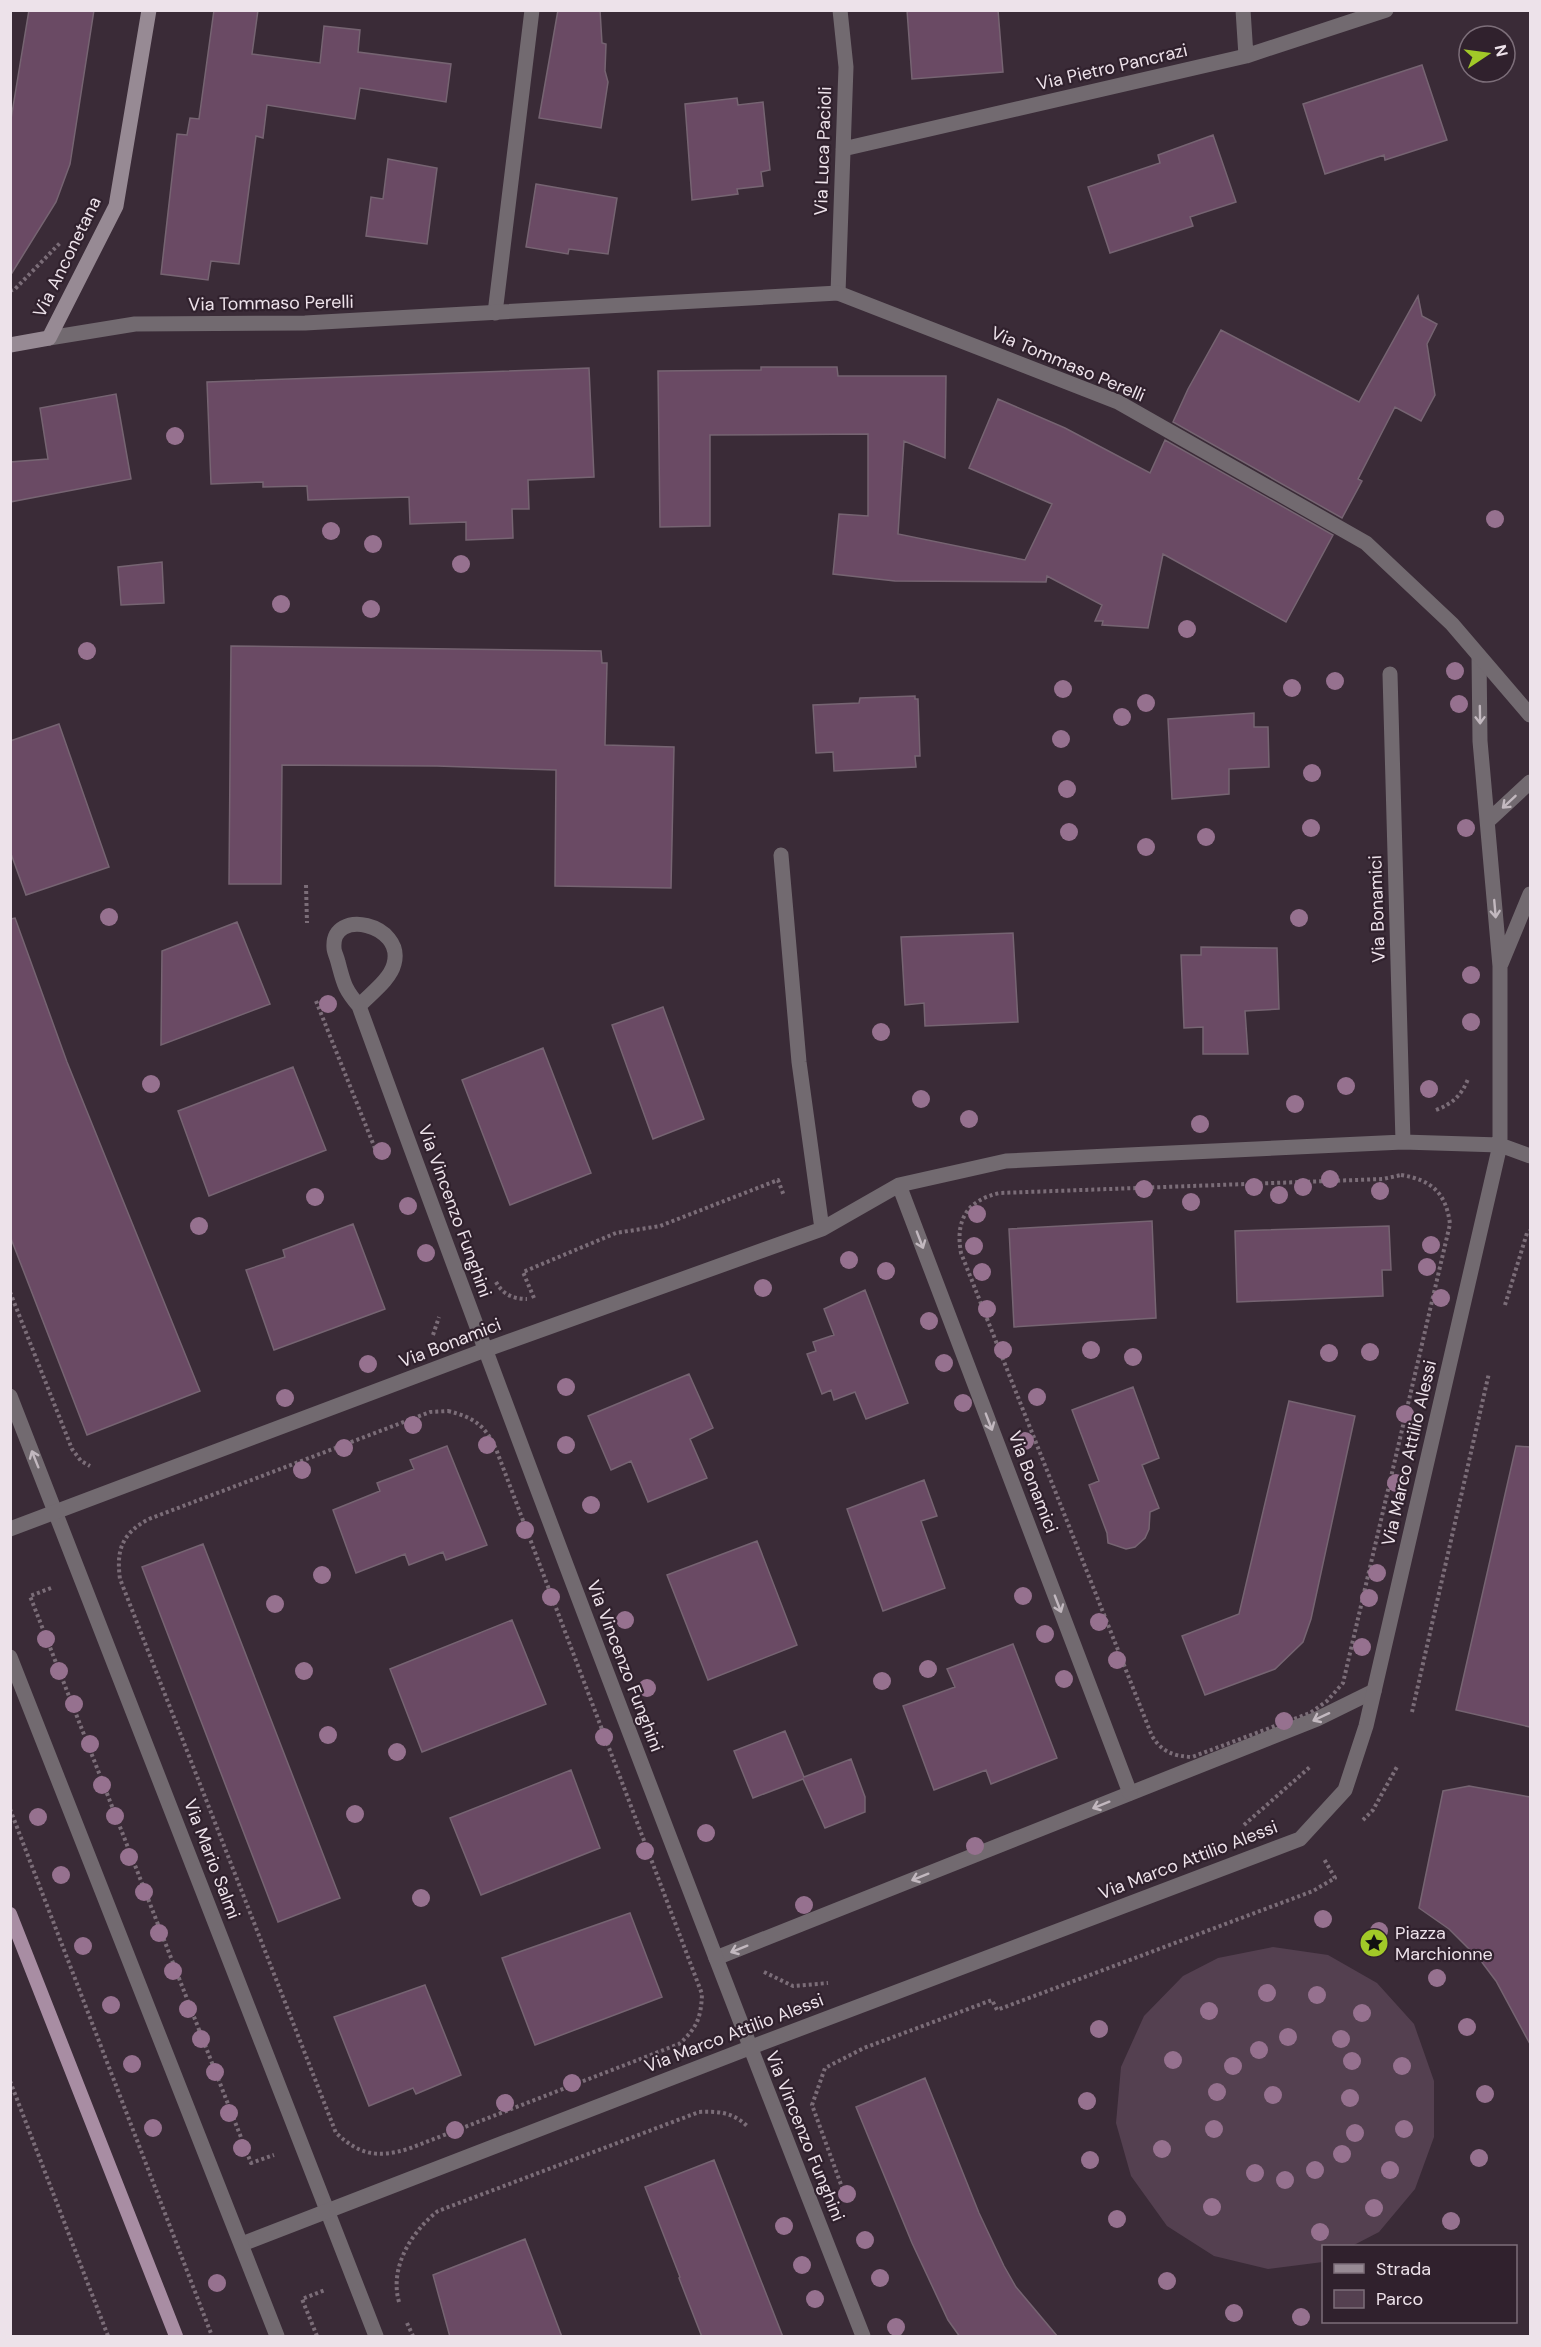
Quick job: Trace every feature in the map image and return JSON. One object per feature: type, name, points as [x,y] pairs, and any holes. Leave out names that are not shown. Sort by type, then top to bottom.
[{"type":"main road","name":"Via Anconetana","points":[[10,345],[49,338],[116,206],[149,10]]},
{"type":"street","points":[[495,313],[532,10]]},
{"type":"street","name":"Via Luca Pacioli","points":[[838,293],[846,67],[840,10]]},
{"type":"street","points":[[1242,10],[1246,56]]},
{"type":"street","name":"Via Pietro Pancrazi","points":[[843,149],[1246,56],[1386,10]]},
{"type":"street","name":"Via Tommaso Perelli","points":[[49,338],[135,324],[305,323],[838,293],[1118,402],[1366,543],[1452,624],[1530,715]]},
{"type":"street","name":"Via Marco Attilio Alessi","points":[[242,2244],[1299,1839],[1345,1790],[1366,1726],[1500,1145],[1500,966],[1480,741],[1479,656]]},
{"type":"street","name":"Via Bonamici","points":[[1390,674],[1403,1142]]},
{"type":"street","points":[[1488,821],[1530,782]]},
{"type":"street","points":[[782,855],[799,1062],[822,1229]]},
{"type":"street","name":"Via Marco Attilio Alessi","points":[[1500,966],[1530,894]]},
{"type":"street","name":"Via Vincenzo Funghini","points":[[359,1006],[390,974],[395,963],[390,940],[381,930],[358,923],[350,924],[342,929],[335,938],[334,948],[344,987],[359,1006],[485,1350],[749,2048],[863,2337]]},
{"type":"street","name":"Via Bonamici","points":[[10,1529],[485,1350],[822,1229],[899,1185],[1006,1161],[1403,1142],[1500,1145],[1530,1156]]},
{"type":"street","name":"Via Bonamici","points":[[899,1185],[1130,1793]]},
{"type":"street","name":"Via Mario Salmi","points":[[10,1396],[376,2337]]},
{"type":"street","points":[[10,1657],[277,2337]]},
{"type":"street","points":[[716,1958],[1317,1719],[1374,1691]]},
{"type":"path","points":[[10,291],[15,290],[64,238]]},
{"type":"path","points":[[306,885],[307,928]]},
{"type":"path","points":[[314,995],[380,1162]]},
{"type":"path","points":[[1436,1110],[1448,1106],[1457,1098],[1469,1076]]},
{"type":"path","points":[[1401,1175],[1419,1178],[1435,1188],[1443,1198],[1450,1224],[1343,1683],[1327,1701],[1310,1713],[1192,1757],[1177,1756],[1166,1752],[1152,1736],[961,1253],[958,1238],[960,1225],[966,1212],[981,1199],[1000,1193],[1383,1179],[1401,1175]]},
{"type":"path","points":[[494,1277],[498,1287],[506,1294],[516,1299],[526,1300],[536,1297],[523,1272],[616,1233],[660,1226],[778,1180],[785,1199]]},
{"type":"path","points":[[1505,1305],[1527,1233],[1530,1232]]},
{"type":"path","points":[[10,1292],[72,1449],[81,1461],[94,1468]]},
{"type":"path","points":[[429,1343],[436,1331],[438,1311]]},
{"type":"path","points":[[1412,1712],[1489,1373]]},
{"type":"path","points":[[448,1411],[467,1416],[479,1424],[489,1435],[496,1449],[702,1994],[701,2015],[690,2034],[679,2044],[390,2155],[371,2154],[346,2142],[336,2133],[120,1579],[118,1562],[122,1544],[128,1534],[137,1525],[149,1519],[429,1413],[448,1411]]},
{"type":"path","points":[[60,1584],[30,1596],[251,2163],[280,2152]]},
{"type":"path","points":[[1357,1827],[1373,1810],[1398,1765]]},
{"type":"path","points":[[1241,1828],[1311,1766]]},
{"type":"path","points":[[10,1809],[212,2337]]},
{"type":"path","points":[[848,2203],[812,2105],[825,2068],[864,2048],[992,2000],[997,2010],[1313,1891],[1335,1878],[1324,1859],[1332,1851]]},
{"type":"path","points":[[764,1972],[793,1986],[839,1982]]},
{"type":"path","points":[[10,2081],[108,2337]]},
{"type":"path","points":[[402,2308],[398,2299],[398,2282],[405,2250],[424,2221],[438,2211],[699,2112],[715,2111],[731,2115],[751,2130]]},
{"type":"path","points":[[317,2337],[302,2299],[331,2288]]},
{"type":"path","points":[[891,2315],[900,2337]]},
{"type":"path","points":[[405,2318],[412,2337]]},
{"type":"green space","points":[[1273,1947],[1328,1955],[1377,1983],[1414,2024],[1434,2081],[1434,2137],[1415,2189],[1379,2232],[1354,2245],[1322,2245],[1322,2262],[1268,2269],[1214,2256],[1167,2226],[1131,2176],[1116,2123],[1121,2067],[1144,2016],[1183,1976],[1218,1958]]},
{"type":"building","points":[[29,10],[94,10],[70,164],[56,202],[10,276],[10,125]]},
{"type":"building","points":[[214,10],[258,10],[252,54],[320,63],[324,26],[360,30],[358,52],[451,64],[446,102],[360,88],[355,119],[267,105],[263,138],[256,136],[239,264],[211,261],[208,280],[161,274],[177,134],[187,135],[190,118],[199,119]]},
{"type":"building","points":[[558,10],[600,10],[602,43],[606,44],[605,71],[608,82],[601,128],[539,118]]},
{"type":"building","points":[[907,10],[998,10],[1003,72],[912,79]]},
{"type":"building","points":[[1422,65],[1447,140],[1385,160],[1384,155],[1325,174],[1303,104]]},
{"type":"building","points":[[737,98],[738,105],[763,102],[770,170],[761,172],[763,186],[737,189],[738,194],[692,200],[685,104]]},
{"type":"building","points":[[1213,135],[1236,202],[1190,217],[1193,226],[1110,253],[1088,187],[1160,163],[1158,155]]},
{"type":"building","points":[[388,159],[437,168],[427,244],[366,236],[371,197],[383,199]]},
{"type":"building","points":[[536,184],[617,198],[608,254],[569,249],[568,254],[526,247]]},
{"type":"building","points":[[1418,296],[1422,316],[1437,324],[1427,344],[1435,395],[1421,421],[1395,407],[1358,479],[1362,481],[1342,518],[1173,422],[1188,389],[1221,330],[1359,402]]},
{"type":"building","points":[[761,367],[837,367],[838,376],[946,376],[945,458],[904,441],[898,534],[1025,560],[1052,504],[969,468],[998,399],[1065,428],[1150,473],[1165,440],[1333,535],[1286,622],[1163,554],[1148,628],[1102,625],[1103,621],[1095,621],[1102,605],[1047,576],[1046,582],[895,581],[833,574],[839,514],[868,516],[868,434],[710,435],[710,526],[660,527],[658,371],[761,370]]},
{"type":"building","points":[[589,368],[594,477],[528,480],[529,509],[512,509],[513,538],[466,540],[466,522],[410,524],[409,497],[308,500],[307,486],[263,487],[263,482],[211,484],[207,382]]},
{"type":"building","points":[[116,394],[131,479],[10,502],[10,462],[48,459],[40,408]]},
{"type":"building","points":[[162,562],[164,603],[121,605],[118,567]]},
{"type":"building","points":[[231,646],[601,651],[602,663],[607,663],[605,745],[674,747],[671,888],[555,886],[556,770],[437,766],[282,765],[281,884],[229,884]]},
{"type":"building","points":[[915,696],[915,699],[918,699],[920,756],[915,756],[916,767],[834,771],[833,752],[816,753],[813,705],[859,703],[860,698]]},
{"type":"building","points":[[1254,713],[1254,727],[1268,727],[1269,767],[1229,769],[1229,794],[1172,799],[1168,719]]},
{"type":"building","points":[[59,724],[109,867],[26,895],[10,851],[10,741]]},
{"type":"building","points":[[15,918],[67,1062],[200,1391],[87,1435],[10,1236],[10,919]]},
{"type":"building","points":[[237,922],[270,1004],[161,1045],[162,951]]},
{"type":"building","points":[[1013,933],[1018,1022],[925,1026],[924,1003],[905,1005],[901,937]]},
{"type":"building","points":[[1201,947],[1277,948],[1279,1009],[1245,1011],[1248,1054],[1203,1054],[1203,1027],[1184,1028],[1181,955],[1201,955]]},
{"type":"building","points":[[663,1007],[704,1119],[653,1139],[612,1025]]},
{"type":"building","points":[[543,1048],[591,1173],[510,1205],[462,1080]]},
{"type":"building","points":[[293,1067],[326,1150],[209,1196],[178,1111]]},
{"type":"building","points":[[1152,1221],[1156,1318],[1014,1327],[1009,1229]]},
{"type":"building","points":[[353,1224],[385,1309],[274,1350],[246,1270],[285,1257],[283,1250]]},
{"type":"building","points":[[1389,1226],[1391,1270],[1382,1270],[1383,1296],[1237,1302],[1235,1231]]},
{"type":"building","points":[[865,1290],[908,1403],[866,1419],[855,1392],[834,1400],[831,1390],[822,1394],[807,1354],[816,1351],[813,1342],[834,1335],[824,1309]]},
{"type":"building","points":[[689,1374],[713,1428],[690,1439],[707,1478],[648,1502],[631,1461],[611,1470],[588,1416]]},
{"type":"building","points":[[1133,1387],[1159,1458],[1142,1465],[1159,1508],[1150,1512],[1149,1529],[1145,1538],[1135,1547],[1126,1549],[1108,1543],[1107,1533],[1089,1485],[1099,1481],[1072,1410]]},
{"type":"building","points":[[1289,1401],[1355,1416],[1311,1619],[1303,1642],[1275,1669],[1205,1695],[1182,1636],[1239,1614]]},
{"type":"building","points":[[447,1446],[487,1545],[446,1560],[443,1552],[409,1565],[405,1554],[356,1573],[333,1510],[380,1491],[377,1483],[414,1469],[410,1460]]},
{"type":"building","points":[[1516,1446],[1530,1447],[1530,1727],[1456,1710]]},
{"type":"building","points":[[924,1480],[937,1516],[921,1521],[945,1588],[883,1611],[847,1509]]},
{"type":"building","points":[[757,1541],[797,1645],[708,1680],[667,1575]]},
{"type":"building","points":[[203,1544],[340,1898],[278,1922],[142,1567]]},
{"type":"building","points":[[512,1620],[546,1704],[422,1752],[390,1669]]},
{"type":"building","points":[[1013,1644],[1057,1758],[991,1784],[986,1770],[934,1790],[903,1706],[955,1687],[947,1669]]},
{"type":"building","points":[[785,1731],[804,1777],[851,1759],[865,1797],[865,1812],[825,1828],[803,1779],[753,1798],[734,1751]]},
{"type":"building","points":[[571,1770],[600,1848],[481,1895],[450,1818]]},
{"type":"building","points":[[1469,1786],[1530,1797],[1530,2044],[1496,1981],[1481,1961],[1449,1929],[1419,1908],[1443,1791]]},
{"type":"building","points":[[630,1913],[662,1997],[535,2045],[502,1958]]},
{"type":"building","points":[[425,1985],[461,2075],[416,2094],[413,2088],[369,2106],[334,2017]]},
{"type":"building","points":[[925,2078],[979,2213],[1004,2266],[1016,2287],[1058,2337],[960,2337],[948,2320],[912,2243],[856,2107]]},
{"type":"building","points":[[714,2160],[783,2337],[702,2337],[679,2278],[645,2187]]},
{"type":"building","points":[[525,2239],[562,2337],[450,2337],[433,2275]]},
{"type":"waterway","points":[[10,1914],[176,2336]]},
{"type":"place","name":"Piazza Marchionne","points":[[1374,1943]]}]
